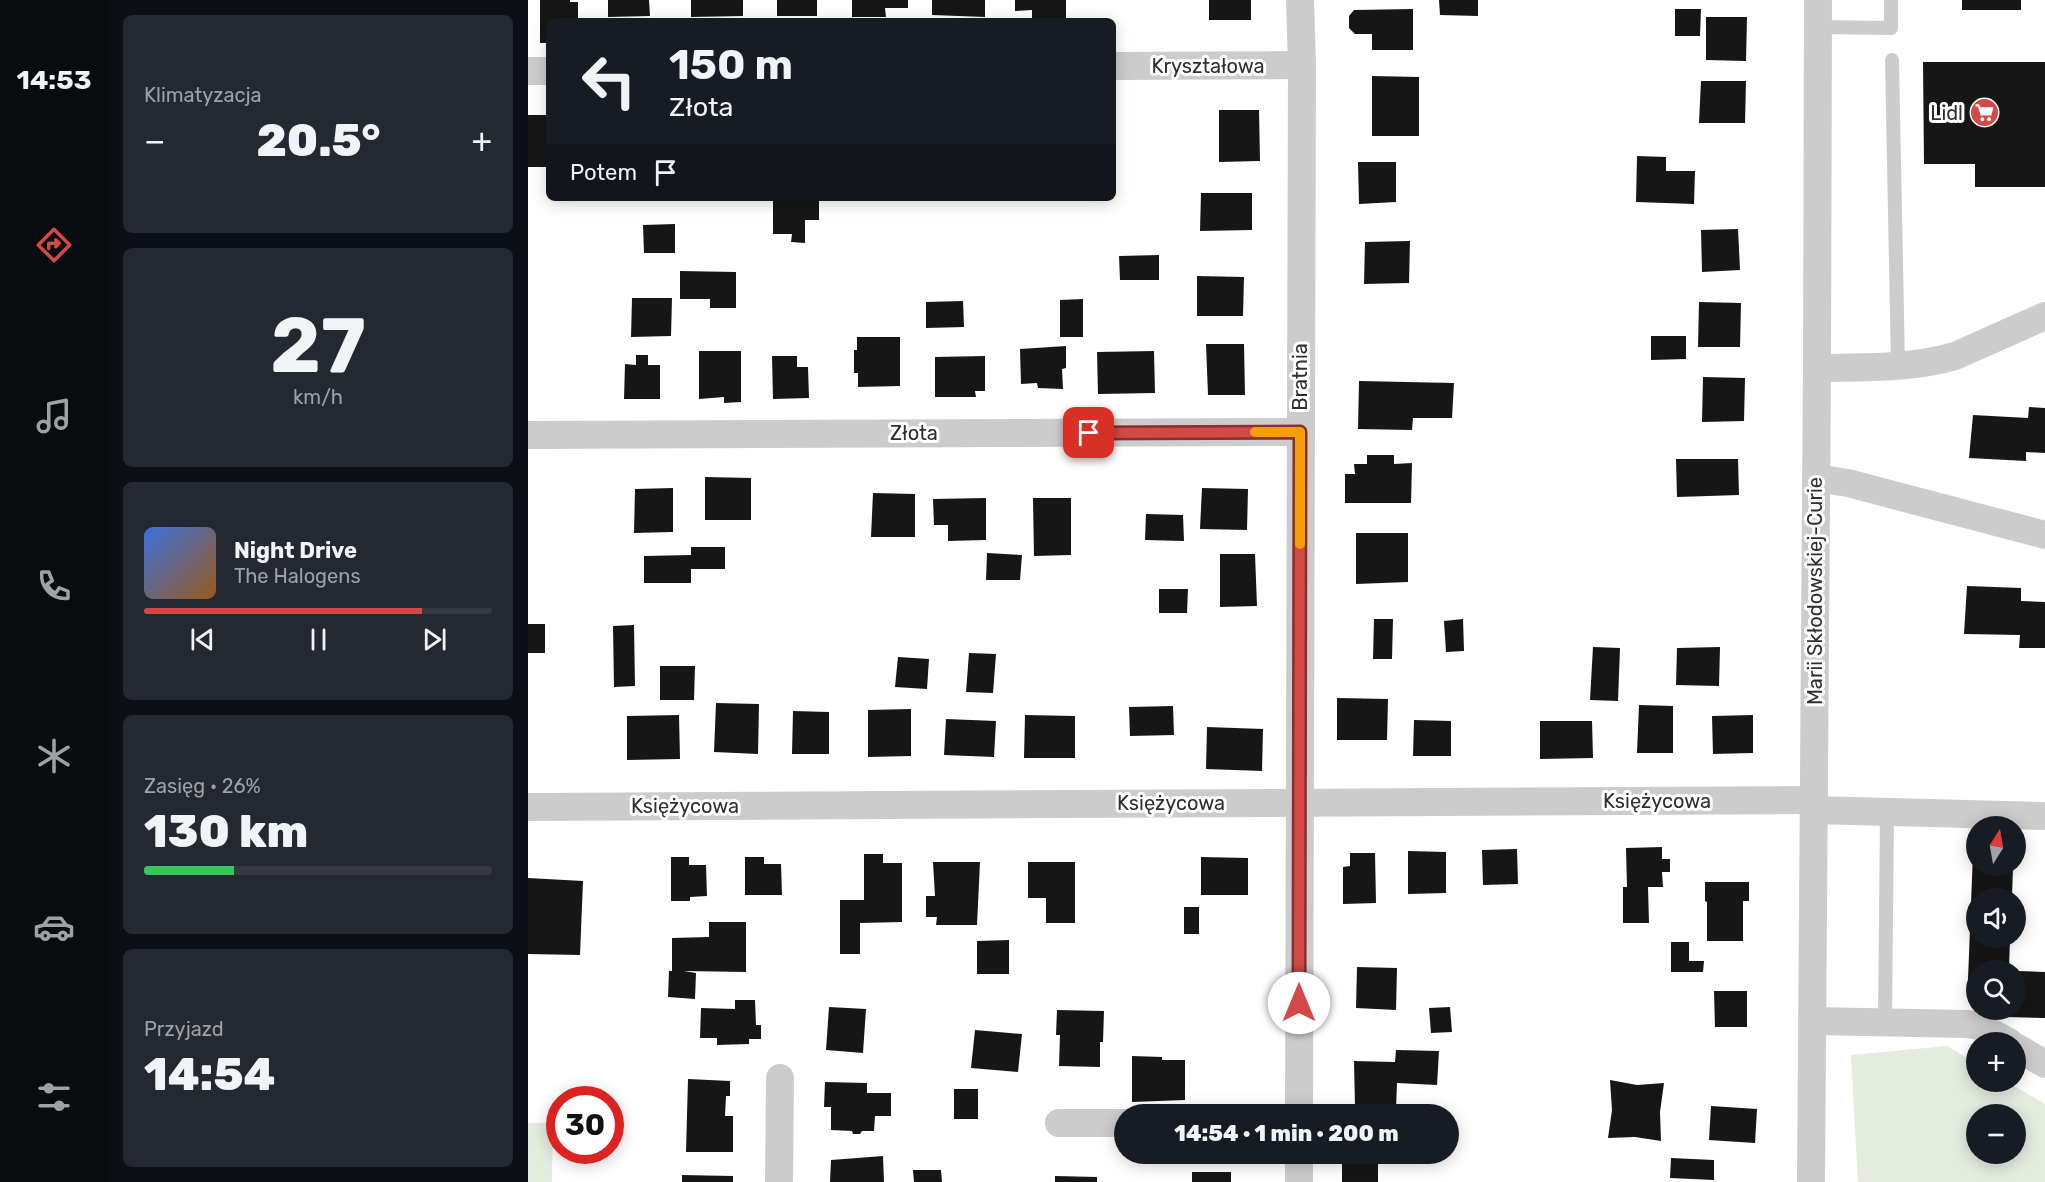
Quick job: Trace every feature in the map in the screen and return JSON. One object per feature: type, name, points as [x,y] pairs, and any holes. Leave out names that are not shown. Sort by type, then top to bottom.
[{"type":"street","name":"Bratnia","points":[[1299,1104],[1302,65],[1300,0]]},
{"type":"street","name":"Marii Skłodowskiej-Curie","points":[[1811,1182],[1818,368],[1818,13]]},
{"type":"street","name":"Kryształowa","points":[[1116,66],[1302,65]]},
{"type":"street","points":[[528,71],[546,71]]},
{"type":"street","points":[[1818,368],[1928,363],[1955,356],[2045,316]]},
{"type":"street","name":"Złota","points":[[528,435],[1300,432]]},
{"type":"street","points":[[1816,478],[1848,483],[2045,535]]},
{"type":"street","name":"Księżycowa","points":[[528,807],[1300,802],[1814,805],[1887,812],[2045,816]]},
{"type":"street","points":[[1812,1021],[1968,1024],[1979,1026],[1990,1032]]},
{"type":"street","points":[[2026,1053],[2045,1064]]},
{"type":"street","points":[[779,1182],[780,1078]]},
{"type":"street","points":[[1059,1123],[1114,1123]]},
{"type":"street","points":[[1299,1164],[1299,1182]]},
{"type":"lane","points":[[1818,13],[1891,28],[1891,0]]},
{"type":"lane","points":[[1892,60],[1898,365]]},
{"type":"lane","points":[[1885,1022],[1887,812]]},
{"type":"shaded area","points":[[1947,1046],[1966,1057],[1966,1092],[2024,1092],[2045,1104],[2045,1182],[1858,1182],[1851,1055]]},
{"type":"shaded area","points":[[528,1123],[546,1123],[546,1164],[552,1164],[552,1182],[528,1182]]},
{"type":"building","points":[[540,0],[578,2],[578,18],[546,18],[546,43],[540,43]]},
{"type":"building","points":[[608,0],[649,0],[650,16],[608,17]]},
{"type":"building","points":[[691,0],[743,0],[743,16],[691,17]]},
{"type":"building","points":[[777,0],[817,0],[817,16],[777,16]]},
{"type":"building","points":[[852,0],[908,0],[908,8],[885,8],[886,17],[852,17]]},
{"type":"building","points":[[932,0],[985,0],[985,17],[932,15]]},
{"type":"building","points":[[1015,0],[1066,0],[1066,18],[1032,18],[1032,10],[1015,11]]},
{"type":"building","points":[[1209,0],[1251,0],[1251,20],[1209,20]]},
{"type":"building","points":[[1439,0],[1478,0],[1478,16],[1440,15]]},
{"type":"building","points":[[1962,0],[2021,0],[2021,10],[1962,10]]},
{"type":"building","points":[[1413,9],[1413,50],[1372,50],[1372,34],[1355,34],[1349,28],[1349,16],[1354,10]]},
{"type":"building","points":[[1675,9],[1701,9],[1700,36],[1675,36]]},
{"type":"building","points":[[1706,17],[1747,17],[1746,61],[1706,60]]},
{"type":"building","name":"Lidl","points":[[1923,62],[2045,62],[2045,187],[1975,187],[1975,164],[1924,164]]},
{"type":"building","points":[[1372,76],[1419,77],[1419,136],[1372,136]]},
{"type":"building","points":[[1701,81],[1746,81],[1745,123],[1699,123]]},
{"type":"building","points":[[1219,110],[1259,110],[1260,161],[1219,162]]},
{"type":"building","points":[[528,115],[546,115],[546,167],[528,167]]},
{"type":"building","points":[[1637,156],[1666,157],[1666,171],[1695,171],[1694,204],[1636,202]]},
{"type":"building","points":[[1358,162],[1396,162],[1396,202],[1359,204]]},
{"type":"building","points":[[1201,193],[1252,193],[1252,230],[1200,231]]},
{"type":"building","points":[[773,201],[819,201],[819,220],[805,220],[805,243],[791,242],[792,234],[773,234]]},
{"type":"building","points":[[675,224],[675,253],[644,253],[643,225]]},
{"type":"building","points":[[1738,229],[1740,270],[1702,272],[1701,230]]},
{"type":"building","points":[[1410,241],[1409,283],[1364,284],[1365,242]]},
{"type":"building","points":[[1159,255],[1159,280],[1120,280],[1119,256]]},
{"type":"building","points":[[680,271],[736,272],[736,308],[710,308],[710,299],[680,299]]},
{"type":"building","points":[[1197,276],[1244,277],[1243,316],[1197,316]]},
{"type":"building","points":[[632,298],[672,298],[671,336],[631,337]]},
{"type":"building","points":[[1083,299],[1083,337],[1060,337],[1060,300]]},
{"type":"building","points":[[963,301],[964,327],[926,328],[926,302]]},
{"type":"building","points":[[1699,302],[1741,303],[1740,347],[1698,347]]},
{"type":"building","points":[[1651,336],[1686,336],[1686,359],[1651,360]]},
{"type":"building","points":[[857,337],[900,337],[900,386],[858,387],[858,373],[854,373],[854,350],[857,350]]},
{"type":"building","points":[[1206,344],[1244,344],[1245,395],[1208,395]]},
{"type":"building","points":[[1066,346],[1066,368],[1062,369],[1063,389],[1038,388],[1037,383],[1021,384],[1020,349]]},
{"type":"building","points":[[699,351],[741,351],[741,402],[724,403],[724,397],[699,399]]},
{"type":"building","points":[[1154,351],[1155,393],[1098,394],[1097,352]]},
{"type":"building","points":[[636,355],[648,355],[648,365],[660,365],[660,399],[624,399],[625,364],[636,365]]},
{"type":"building","points":[[772,356],[797,356],[797,367],[808,367],[809,398],[773,399]]},
{"type":"building","points":[[985,356],[985,391],[975,391],[976,397],[935,397],[935,357]]},
{"type":"building","points":[[1703,377],[1745,378],[1744,421],[1702,422]]},
{"type":"building","points":[[1359,381],[1454,383],[1452,418],[1413,418],[1412,430],[1358,429]]},
{"type":"building","points":[[2029,407],[2045,408],[2045,453],[2026,452],[2026,461],[1969,458],[1973,415],[2028,418]]},
{"type":"building","points":[[1367,455],[1394,455],[1394,464],[1412,463],[1411,503],[1345,503],[1345,474],[1355,474],[1354,464],[1367,464]]},
{"type":"building","points":[[1676,459],[1738,459],[1739,495],[1677,497]]},
{"type":"building","points":[[705,477],[751,478],[751,520],[705,520]]},
{"type":"building","points":[[673,488],[673,532],[634,533],[635,489]]},
{"type":"building","points":[[1202,488],[1248,489],[1247,530],[1200,529]]},
{"type":"building","points":[[873,493],[915,494],[915,537],[871,537]]},
{"type":"building","points":[[986,498],[986,540],[948,541],[948,525],[934,525],[933,499]]},
{"type":"building","points":[[1033,498],[1071,498],[1071,555],[1034,556]]},
{"type":"building","points":[[1146,514],[1183,515],[1184,541],[1145,540]]},
{"type":"building","points":[[1356,533],[1408,533],[1408,582],[1356,584]]},
{"type":"building","points":[[691,547],[725,547],[725,569],[691,569],[691,583],[644,583],[644,556],[691,555]]},
{"type":"building","points":[[987,553],[1022,555],[1020,580],[986,580]]},
{"type":"building","points":[[1220,554],[1255,554],[1257,606],[1220,607]]},
{"type":"building","points":[[1967,586],[2021,588],[2021,601],[2045,602],[2045,648],[2019,648],[2020,635],[1964,634]]},
{"type":"building","points":[[1159,589],[1188,589],[1187,613],[1159,613]]},
{"type":"building","points":[[1374,619],[1393,619],[1392,659],[1373,659]]},
{"type":"building","points":[[1463,619],[1464,651],[1446,652],[1444,621]]},
{"type":"building","points":[[528,624],[545,624],[545,653],[528,653]]},
{"type":"building","points":[[634,625],[635,686],[614,687],[613,626]]},
{"type":"building","points":[[1593,647],[1620,648],[1618,701],[1590,700]]},
{"type":"building","points":[[1720,647],[1719,686],[1676,685],[1677,648]]},
{"type":"building","points":[[969,653],[996,654],[993,693],[966,692]]},
{"type":"building","points":[[898,657],[929,659],[927,689],[895,687]]},
{"type":"building","points":[[660,666],[695,666],[694,700],[660,700]]},
{"type":"building","points":[[1337,698],[1388,699],[1387,740],[1337,740]]},
{"type":"building","points":[[716,703],[759,704],[758,754],[714,752]]},
{"type":"building","points":[[1639,705],[1673,706],[1673,753],[1637,753]]},
{"type":"building","points":[[1173,706],[1174,735],[1130,736],[1129,707]]},
{"type":"building","points":[[911,709],[911,756],[868,757],[868,710]]},
{"type":"building","points":[[793,711],[829,712],[829,754],[792,754]]},
{"type":"building","points":[[679,715],[680,759],[627,760],[627,716]]},
{"type":"building","points":[[1025,715],[1075,716],[1075,758],[1024,758]]},
{"type":"building","points":[[1753,715],[1753,753],[1713,754],[1712,716]]},
{"type":"building","points":[[946,719],[996,721],[994,757],[944,755]]},
{"type":"building","points":[[1414,720],[1451,721],[1451,756],[1413,756]]},
{"type":"building","points":[[1540,721],[1592,721],[1593,758],[1540,759]]},
{"type":"building","points":[[1207,727],[1263,729],[1262,771],[1206,769]]},
{"type":"building","points":[[1662,847],[1662,859],[1670,859],[1670,872],[1662,872],[1663,887],[1648,887],[1649,923],[1623,923],[1623,887],[1627,887],[1626,848]]},
{"type":"building","points":[[1517,849],[1518,884],[1483,885],[1482,850]]},
{"type":"building","points":[[1408,851],[1446,852],[1446,893],[1408,894]]},
{"type":"building","points":[[1350,853],[1375,853],[1376,903],[1343,904],[1343,867],[1350,866]]},
{"type":"building","points":[[864,854],[883,854],[883,863],[902,863],[902,922],[860,923],[860,954],[840,954],[840,900],[864,900]]},
{"type":"building","points":[[671,857],[689,857],[689,865],[706,865],[707,896],[690,897],[690,901],[671,901]]},
{"type":"building","points":[[745,857],[764,857],[764,864],[781,864],[782,895],[745,895]]},
{"type":"building","points":[[1201,857],[1248,858],[1248,895],[1201,895]]},
{"type":"building","points":[[933,862],[980,862],[977,925],[936,925],[937,917],[926,917],[926,896],[935,896]]},
{"type":"building","points":[[1028,862],[1075,862],[1075,923],[1046,923],[1046,898],[1028,898]]},
{"type":"building","points":[[1972,876],[2013,876],[2012,888],[1972,888]]},
{"type":"building","points":[[528,878],[583,881],[580,955],[528,954]]},
{"type":"building","points":[[1705,882],[1749,882],[1749,901],[1743,901],[1743,941],[1707,941]]},
{"type":"building","points":[[1184,907],[1199,907],[1199,934],[1184,934]]},
{"type":"building","points":[[709,922],[746,922],[746,972],[684,971],[696,973],[695,999],[668,997],[669,971],[672,971],[672,938],[709,937]]},
{"type":"building","points":[[1009,940],[1009,974],[977,974],[977,941]]},
{"type":"building","points":[[1671,942],[1689,942],[1689,961],[1704,961],[1703,972],[1671,972]]},
{"type":"building","points":[[1969,948],[2010,948],[2009,960],[1969,960]]},
{"type":"building","points":[[1357,967],[1397,968],[1396,1010],[1356,1008]]},
{"type":"building","points":[[2026,971],[2045,972],[2045,1018],[2026,1018]]},
{"type":"building","points":[[1714,991],[1747,991],[1747,1027],[1715,1027]]},
{"type":"building","points":[[735,1000],[755,1000],[756,1025],[761,1025],[761,1039],[749,1039],[749,1044],[717,1045],[717,1038],[700,1038],[701,1008],[735,1009]]},
{"type":"building","points":[[829,1007],[866,1009],[863,1053],[826,1050]]},
{"type":"building","points":[[1450,1007],[1452,1032],[1431,1033],[1429,1008]]},
{"type":"building","points":[[1057,1010],[1104,1011],[1100,1067],[1059,1066],[1060,1035],[1056,1035]]},
{"type":"building","points":[[975,1030],[1022,1034],[1018,1072],[971,1068]]},
{"type":"building","points":[[1396,1050],[1439,1051],[1437,1085],[1397,1083],[1396,1104],[1355,1104],[1354,1061],[1395,1062]]},
{"type":"building","points":[[1132,1056],[1185,1060],[1185,1100],[1132,1102]]},
{"type":"building","points":[[688,1079],[730,1081],[730,1096],[726,1096],[725,1116],[733,1116],[733,1152],[686,1152]]},
{"type":"building","points":[[1610,1080],[1637,1085],[1664,1083],[1660,1112],[1661,1141],[1635,1137],[1608,1138],[1612,1110]]},
{"type":"building","points":[[825,1082],[867,1083],[867,1093],[891,1093],[891,1116],[875,1116],[874,1131],[853,1134],[852,1131],[831,1130],[831,1107],[824,1107]]},
{"type":"building","points":[[954,1089],[978,1089],[978,1119],[954,1119]]},
{"type":"building","points":[[1711,1106],[1757,1109],[1755,1143],[1709,1140]]},
{"type":"building","points":[[883,1156],[884,1182],[830,1182],[831,1160]]},
{"type":"building","points":[[1671,1158],[1714,1160],[1714,1180],[1670,1178]]},
{"type":"building","points":[[1342,1164],[1378,1164],[1378,1182],[1342,1182]]},
{"type":"building","points":[[913,1170],[941,1170],[942,1182],[914,1182]]},
{"type":"building","points":[[1192,1172],[1231,1172],[1231,1182],[1192,1182]]},
{"type":"building","points":[[682,1175],[733,1176],[733,1182],[682,1182]]},
{"type":"building","points":[[1055,1176],[1097,1177],[1097,1182],[1055,1182]]},
{"type":"slow traffic","points":[[1255,432],[1300,432],[1300,544]]},
{"type":"place","name":"Lidl","points":[[1984,113]]},
{"type":"route","points":[[1089,433],[1300,432],[1299,1003]]}]
